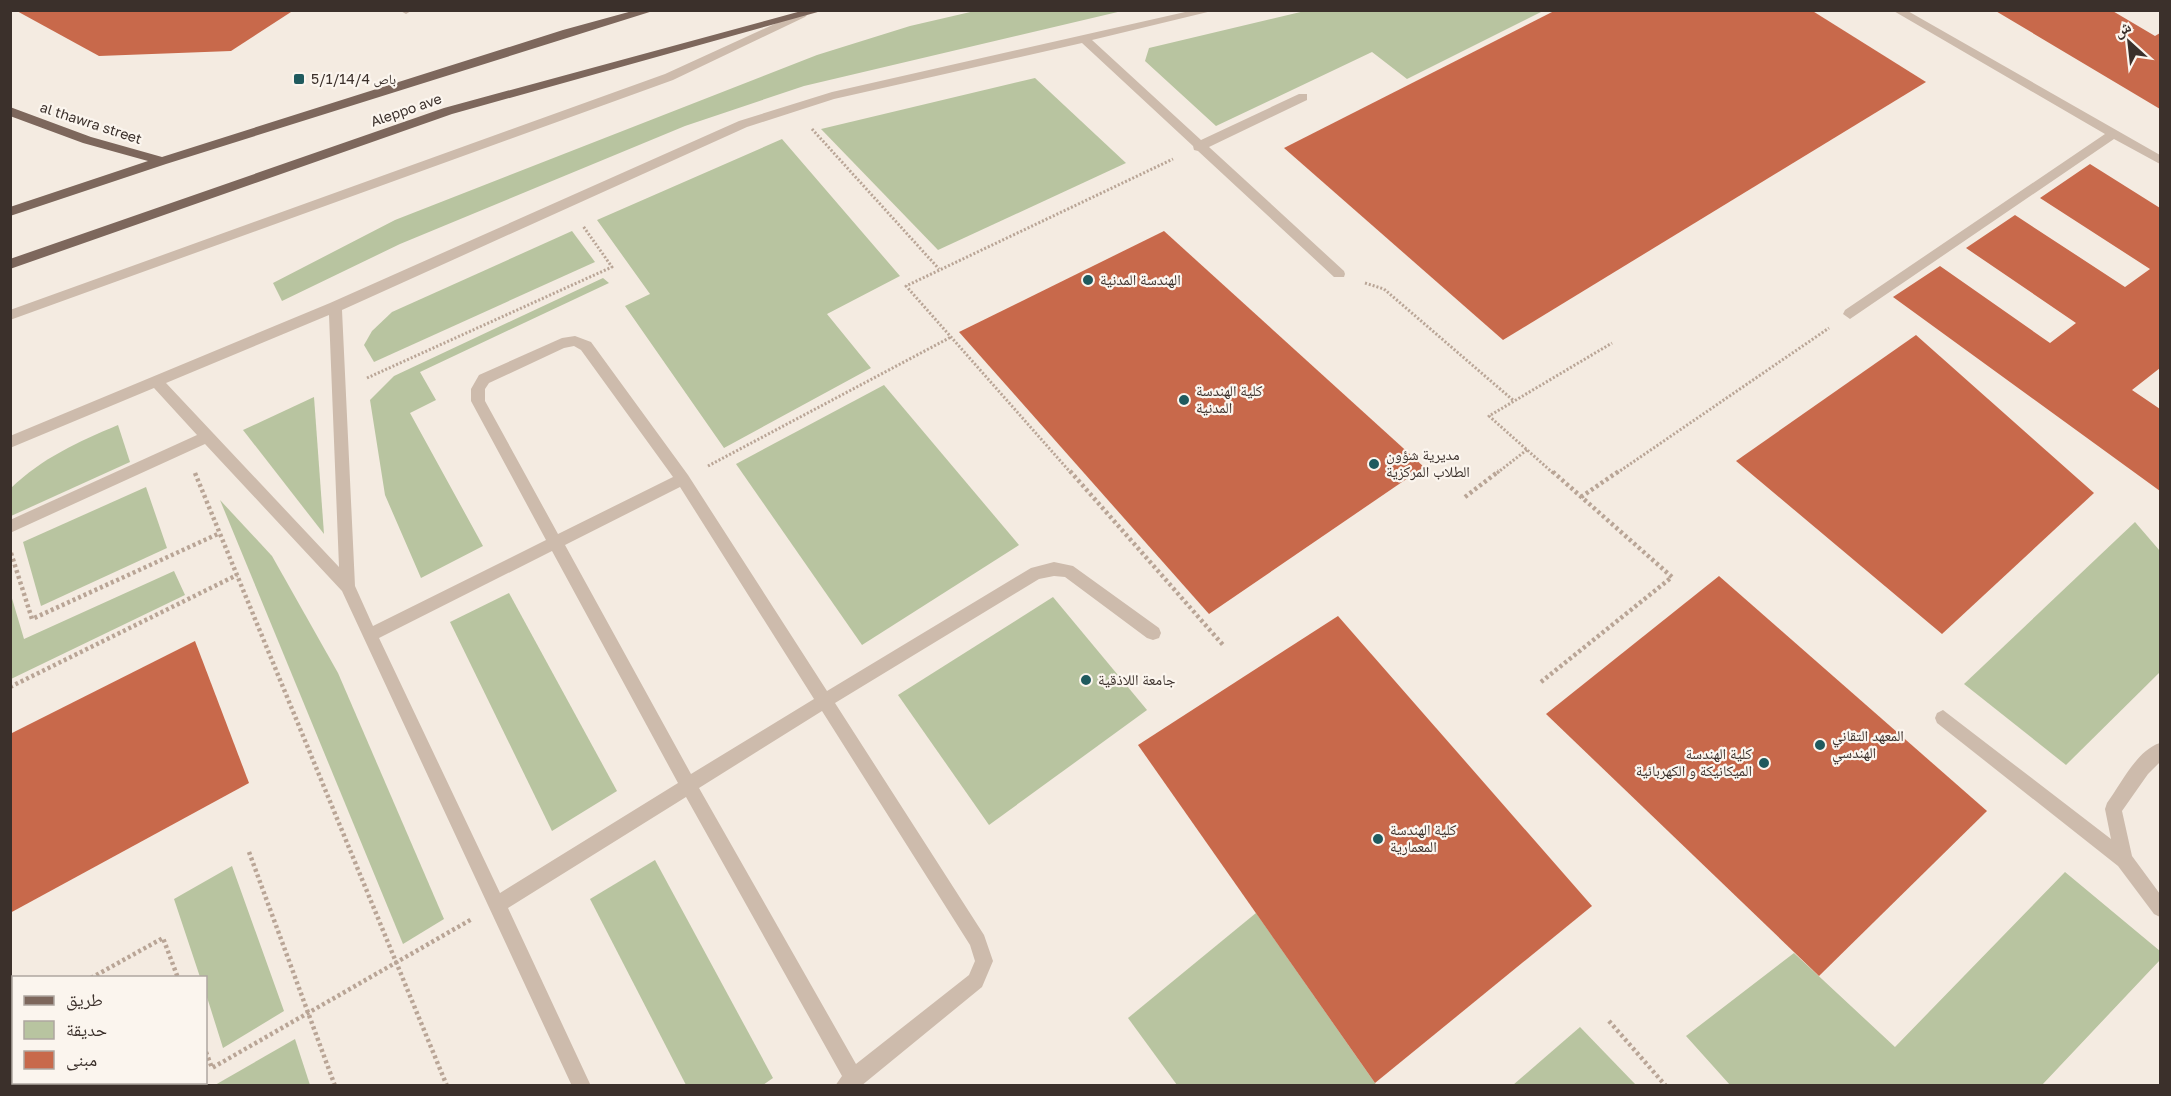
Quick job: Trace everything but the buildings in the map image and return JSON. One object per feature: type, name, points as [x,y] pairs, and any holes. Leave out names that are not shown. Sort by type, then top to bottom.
[{"type":"main road","name":"Aleppo ave","points":[[10,212],[162,161],[556,37],[651,10]]},
{"type":"main road","name":"Aleppo ave","points":[[10,264],[448,111],[820,10]]},
{"type":"main road","name":"al thawra street","points":[[10,111],[87,140],[162,161]]},
{"type":"street","points":[[10,442],[335,307],[743,124],[832,96],[1211,10]]},
{"type":"street","points":[[1897,10],[2160,160]]},
{"type":"street","points":[[10,315],[669,77],[801,15]]},
{"type":"street","points":[[1083,38],[1198,147],[1339,274]]},
{"type":"street","points":[[1198,147],[1303,97]]},
{"type":"street","points":[[1850,314],[2113,134]]},
{"type":"street","points":[[335,307],[347,586]]},
{"type":"street","points":[[575,341],[586,346],[683,479],[978,941],[984,961],[976,981],[849,1082],[554,541],[478,401],[478,389],[484,379],[562,343],[575,341]]},
{"type":"street","points":[[157,382],[347,586],[582,1086]]},
{"type":"street","points":[[10,527],[208,436]]},
{"type":"street","points":[[370,635],[554,541],[683,479]]},
{"type":"street","points":[[497,905],[824,701],[1036,573],[1054,569],[1068,571],[1153,633]]},
{"type":"street","points":[[1943,718],[2124,860],[2160,908]]},
{"type":"street","points":[[2124,860],[2113,810],[2142,768],[2160,751]]},
{"type":"path","points":[[793,108],[939,269]]},
{"type":"path","points":[[1198,147],[906,286],[1224,646]]},
{"type":"path","points":[[339,391],[612,267],[567,203]]},
{"type":"path","points":[[1339,274],[1384,289],[1514,401]]},
{"type":"path","points":[[1581,497],[1850,314]]},
{"type":"path","points":[[683,479],[951,337]]},
{"type":"path","points":[[1540,682],[1672,577],[1490,416],[1612,343]]},
{"type":"path","points":[[185,448],[447,1086]]},
{"type":"path","points":[[1465,497],[1528,449]]},
{"type":"path","points":[[10,552],[32,619],[220,533]]},
{"type":"path","points":[[10,687],[237,575]]},
{"type":"path","points":[[249,852],[335,1086]]},
{"type":"path","points":[[207,1055],[212,1068],[497,905]]},
{"type":"path","points":[[95,976],[163,938],[177,976]]},
{"type":"path","points":[[1609,1021],[1666,1086]]},
{"type":"green space","points":[[979,10],[1122,11],[804,86],[685,126],[400,244],[282,301],[273,283],[395,220],[817,55],[910,26]]},
{"type":"green space","points":[[1309,10],[1543,11],[1407,79],[1372,52],[1216,126],[1145,61],[1149,48]]},
{"type":"green space","points":[[1035,78],[1126,163],[938,250],[821,129]]},
{"type":"green space","points":[[782,139],[900,276],[827,314],[871,368],[724,448],[625,306],[650,294],[597,220]]},
{"type":"green space","points":[[572,231],[595,262],[374,362],[364,345],[372,331],[392,312]]},
{"type":"green space","points":[[603,278],[609,283],[420,372],[436,400],[410,413],[483,546],[421,578],[385,495],[370,400],[394,376]]},
{"type":"green space","points":[[884,385],[1019,545],[862,645],[736,464]]},
{"type":"green space","points":[[314,397],[324,534],[243,430]]},
{"type":"green space","points":[[118,425],[130,462],[11,516],[11,488],[23,477],[61,452]]},
{"type":"green space","points":[[146,487],[167,548],[41,606],[23,542]]},
{"type":"green space","points":[[220,500],[272,556],[338,673],[444,919],[403,944]]},
{"type":"green space","points":[[2135,522],[2160,551],[2160,672],[2066,765],[1964,684]]},
{"type":"green space","points":[[174,571],[185,595],[11,679],[11,595],[24,639]]},
{"type":"green space","points":[[509,593],[617,791],[552,831],[450,622]]},
{"type":"green space","points":[[1053,597],[1147,710],[989,825],[898,695]]},
{"type":"green space","points":[[655,860],[773,1078],[763,1085],[686,1085],[590,899]]},
{"type":"green space","points":[[232,866],[284,1011],[223,1048],[207,997],[207,976],[200,976],[174,899]]},
{"type":"green space","points":[[2065,872],[2160,951],[2160,960],[2042,1085],[1730,1085],[1686,1036],[1794,953],[1895,1047]]},
{"type":"green space","points":[[1256,913],[1376,1085],[1177,1085],[1128,1018]]},
{"type":"green space","points":[[1580,1027],[1636,1085],[1513,1085]]},
{"type":"green space","points":[[295,1039],[310,1085],[215,1085]]},
{"type":"place","name":"باص 5/1/14/4","points":[[299,79]]},
{"type":"place","name":"الهندسة المدنية","points":[[1088,280]]},
{"type":"place","name":"كلية الهندسة المدنية","points":[[1184,400]]},
{"type":"place","name":"مديرية شؤون الطلاب المركزية","points":[[1374,464]]},
{"type":"place","name":"جامعة اللاذقية","points":[[1086,680]]},
{"type":"place","name":"المعهد التقاني الهندسي","points":[[1820,745]]},
{"type":"place","name":"كلية الهندسة الميكانيكة و الكهربائية","points":[[1764,763]]},
{"type":"place","name":"كلية الهندسة المعمارية","points":[[1378,839]]}]
